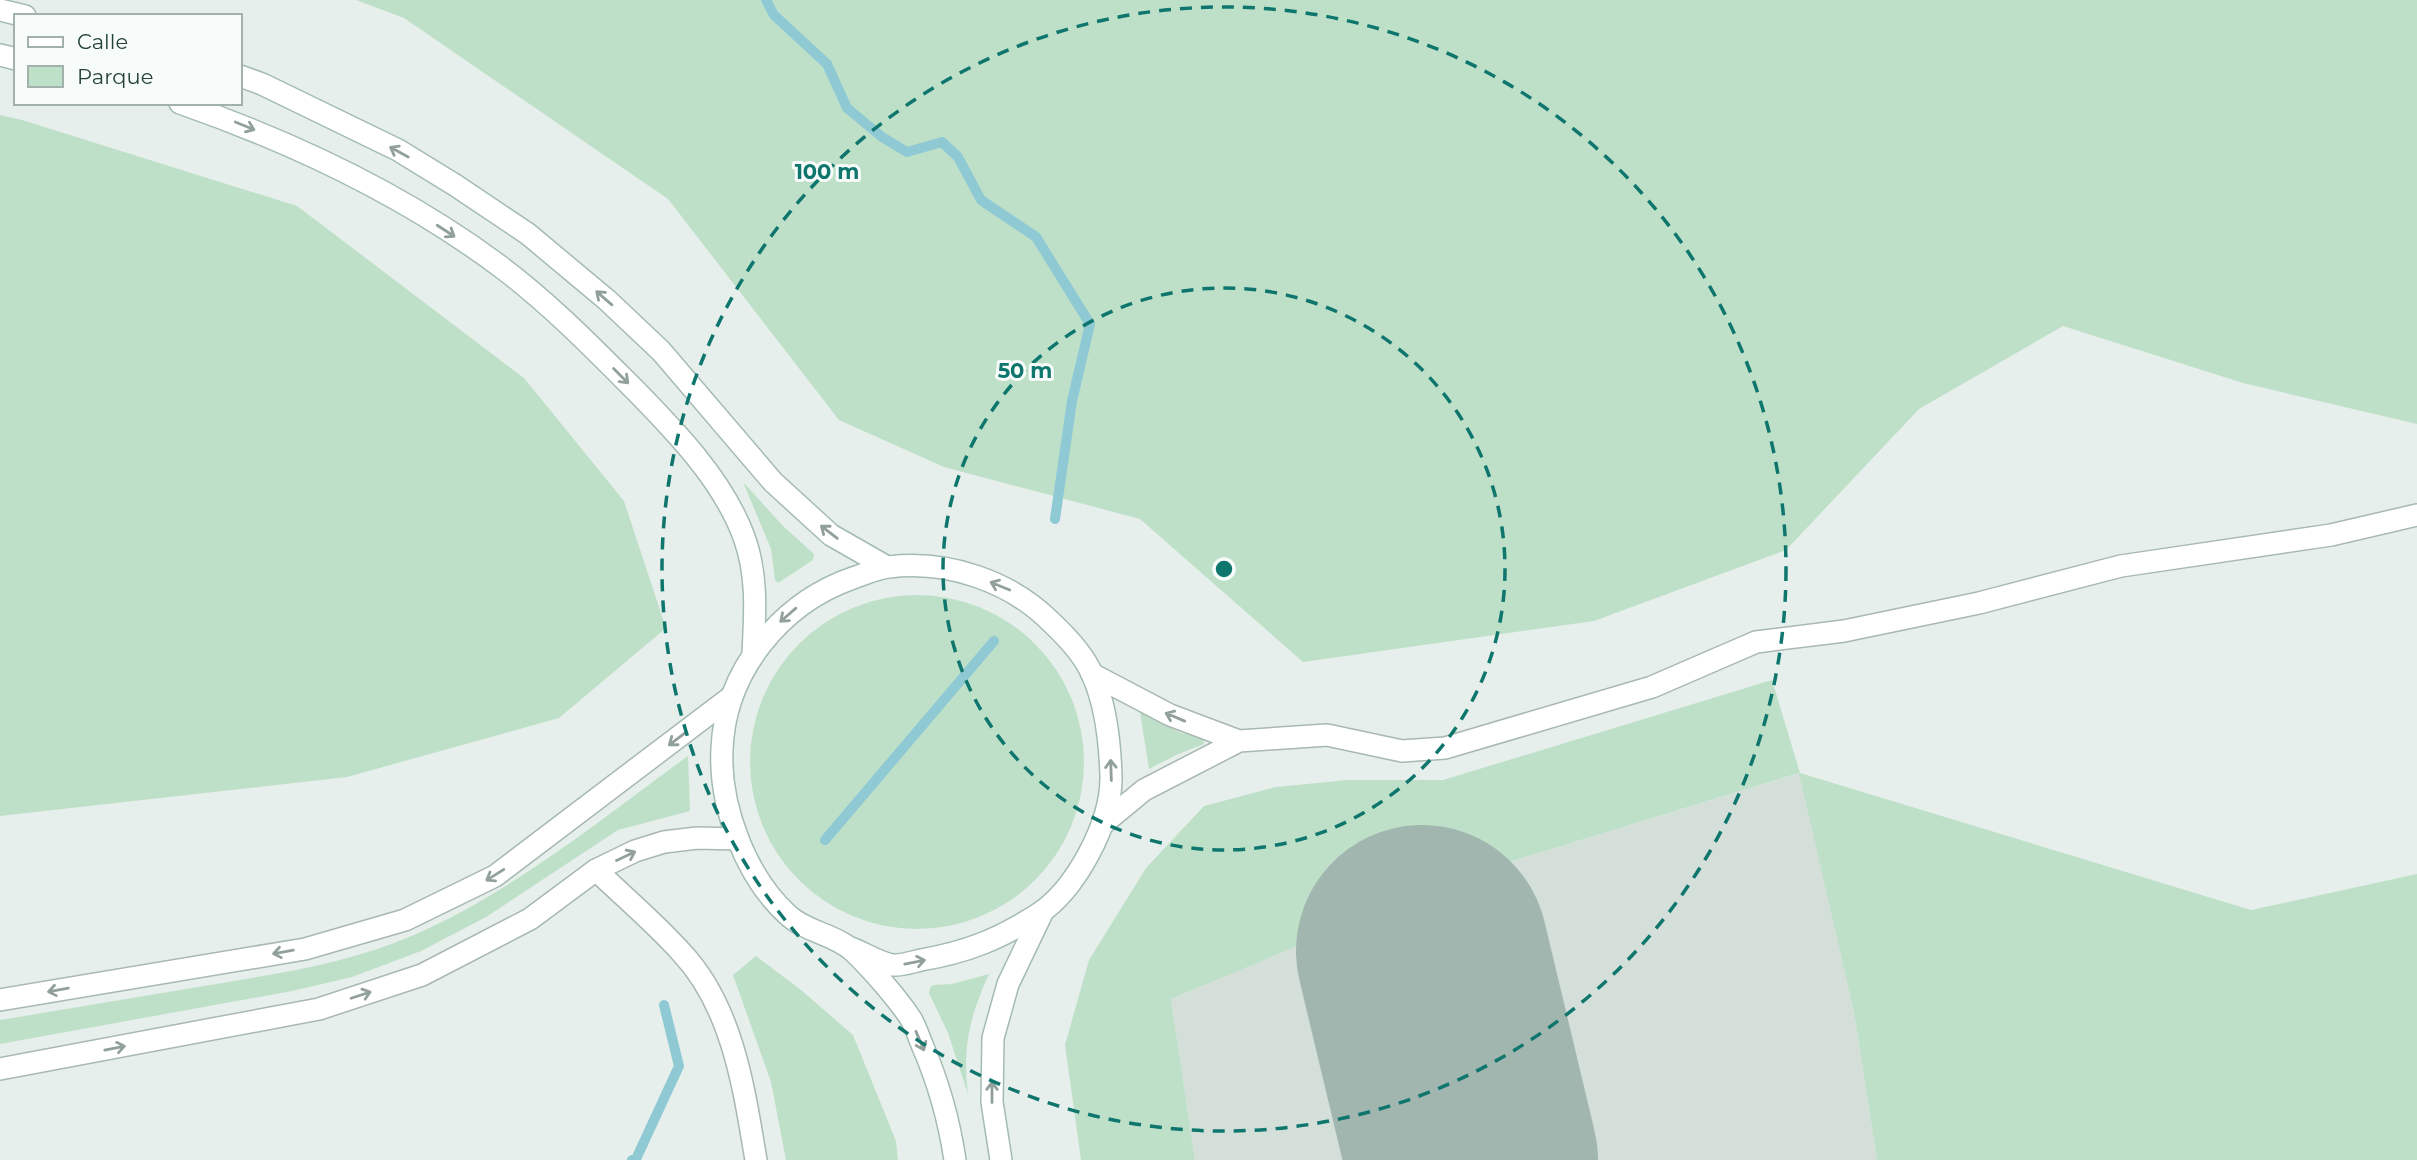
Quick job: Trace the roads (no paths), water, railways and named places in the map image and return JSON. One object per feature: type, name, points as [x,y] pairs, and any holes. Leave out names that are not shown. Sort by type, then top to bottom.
[{"type":"main road","points":[[242,77],[312,107],[398,150],[528,234],[607,300],[661,351],[773,482],[831,535],[887,567]]},
{"type":"main road","points":[[186,105],[302,150],[418,214],[501,267],[580,335],[658,414],[726,499],[745,539],[755,590],[753,653]]},
{"type":"main road","points":[[1104,823],[1144,790],[1239,741],[1326,735],[1402,751],[1444,748],[1652,687],[1756,642],[1844,631],[1979,603],[2121,566],[2331,535],[2417,515]]},
{"type":"main road","points":[[930,566],[972,575],[1014,592],[1038,610],[1069,640],[1092,674],[1109,736],[1111,790],[1104,823],[1089,854],[1071,882],[1043,911],[996,940],[952,955],[894,965],[851,948],[790,918],[757,878],[737,839],[724,793],[721,748],[732,697],[753,653],[783,619],[809,598],[839,583],[887,567],[930,566]]},
{"type":"main road","points":[[1092,674],[1170,715],[1239,741]]},
{"type":"main road","points":[[0,1000],[305,949],[405,920],[495,876],[732,697]]},
{"type":"main road","points":[[0,1069],[318,1009],[422,975],[530,919],[596,870],[635,851],[664,842],[697,838],[737,839]]},
{"type":"main road","points":[[596,870],[683,953],[706,985],[724,1023],[744,1087],[756,1160]]},
{"type":"main road","points":[[1001,1160],[992,1102],[993,1038],[1008,984],[1043,911]]},
{"type":"main road","points":[[851,948],[911,1020],[934,1073],[949,1119],[955,1160]]},
{"type":"waterway","points":[[766,0],[774,15],[827,64],[847,108],[882,137],[907,152],[942,142],[958,157],[981,200],[1036,237],[1090,324],[1072,401],[1055,519]]},
{"type":"waterway","points":[[825,840],[994,641]]},
{"type":"waterway","points":[[632,1160],[636,1159],[679,1066],[664,1005]]}]
